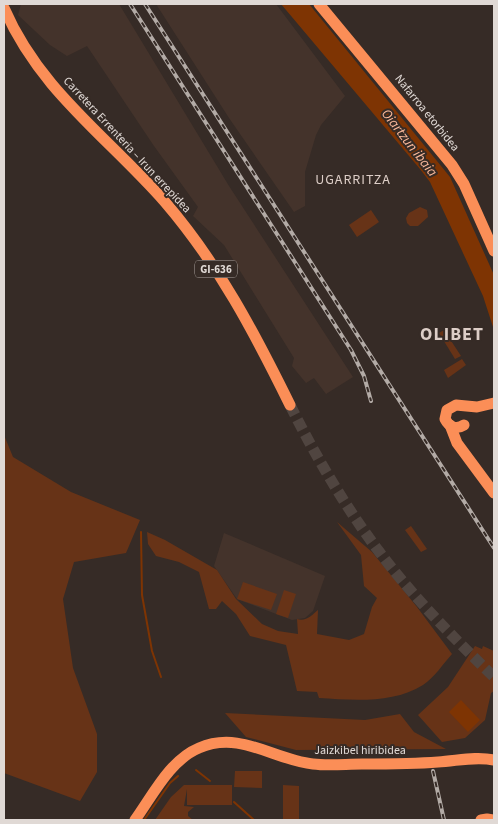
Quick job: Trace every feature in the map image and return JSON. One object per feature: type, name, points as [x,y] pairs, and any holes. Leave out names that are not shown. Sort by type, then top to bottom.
[{"type":"main road","name":"Nafarroa etorbidea","points":[[319,4],[452,165],[464,184],[494,251]]},
{"type":"main road","name":"Carretera Errenteria – Irun errepidea","points":[[4,8],[31,59],[59,94],[164,202],[206,254],[248,321],[290,405]]},
{"type":"main road","points":[[494,403],[481,406],[462,407],[456,405],[447,410],[445,419],[455,439],[494,493]]},
{"type":"main road","points":[[450,426],[456,428],[481,406]]},
{"type":"main road","points":[[462,407],[466,412],[462,437],[464,450]]},
{"type":"main road","name":"Jaizkibel hiribidea","points":[[135,820],[180,760],[193,751],[211,744],[240,743],[313,764],[412,764],[474,758]]},
{"type":"main road","points":[[474,758],[494,750]]},
{"type":"main road","points":[[474,758],[494,760]]},
{"type":"main road","points":[[481,820],[493,820]]},
{"type":"shaded area","points":[[21,4],[119,4],[229,186],[353,377],[326,394],[314,378],[306,383],[292,366],[294,358],[224,245],[193,216],[198,207],[154,146],[87,46],[67,56],[50,45],[18,15]]},
{"type":"shaded area","points":[[156,4],[276,4],[345,96],[321,125],[316,135],[305,172],[305,206],[294,212],[229,118]]},
{"type":"shaded area","points":[[420,207],[427,210],[428,217],[418,226],[410,226],[406,218],[409,213]]},
{"type":"shaded area","points":[[371,210],[379,222],[357,237],[349,225]]},
{"type":"shaded area","points":[[444,330],[461,356],[455,359],[439,333]]},
{"type":"shaded area","points":[[462,359],[466,365],[448,378],[444,370]]},
{"type":"shaded area","points":[[4,435],[13,457],[71,492],[140,520],[126,553],[74,562],[63,599],[73,668],[97,734],[97,772],[80,801],[4,773]]},
{"type":"shaded area","points":[[337,522],[372,552],[452,654],[431,679],[411,691],[386,698],[358,700],[319,698],[317,692],[297,691],[286,645],[250,636],[236,614],[222,601],[216,609],[209,609],[199,572],[179,562],[156,556],[148,544],[147,532],[165,540],[217,570],[236,599],[262,624],[278,631],[298,634],[297,619],[306,619],[318,610],[317,634],[349,640],[364,634],[372,607],[377,598],[364,586],[361,555]]},
{"type":"shaded area","points":[[411,526],[427,549],[421,552],[405,530]]},
{"type":"shaded area","points":[[224,533],[325,576],[313,611],[305,618],[292,620],[237,599],[214,566]]},
{"type":"shaded area","points":[[243,582],[277,594],[271,610],[237,599]]},
{"type":"shaded area","points":[[284,590],[296,594],[288,618],[276,614]]},
{"type":"shaded area","points":[[475,646],[482,649],[483,646],[494,651],[494,691],[491,693],[485,720],[465,738],[442,742],[418,715],[448,687]]},
{"type":"shaded area","points":[[225,713],[365,720],[400,714],[414,732],[446,749],[296,750],[246,737]]},
{"type":"shaded area","points":[[235,771],[262,771],[262,788],[234,787]]},
{"type":"shaded area","points":[[184,785],[232,785],[232,805],[187,805],[187,789],[184,806],[194,807],[188,812],[188,816],[193,820],[155,820],[171,797]]},
{"type":"shaded area","points":[[283,785],[299,786],[299,820],[283,820]]},
{"type":"water","name":"Oiartzun ibaia","points":[[281,4],[309,4],[450,177],[494,275],[494,330],[483,296],[430,182]]},
{"type":"water","points":[[461,700],[480,720],[468,732],[449,712]]},
{"type":"waterway","points":[[141,532],[142,595],[152,651],[161,677]]},
{"type":"waterway","points":[[196,770],[210,781]]},
{"type":"waterway","points":[[144,820],[170,783],[178,776]]},
{"type":"waterway","points":[[234,802],[254,820]]},
{"type":"tunnel","points":[[290,405],[328,476],[372,542],[426,608],[494,677]]},
{"type":"railway","points":[[130,4],[351,350],[364,376],[371,401]]},
{"type":"railway","points":[[145,4],[494,548]]},
{"type":"railway","points":[[433,771],[444,820]]},
{"type":"district","name":"UGARRITZA","points":[[353,180]]},
{"type":"district","name":"OLIBET","points":[[452,334]]}]
